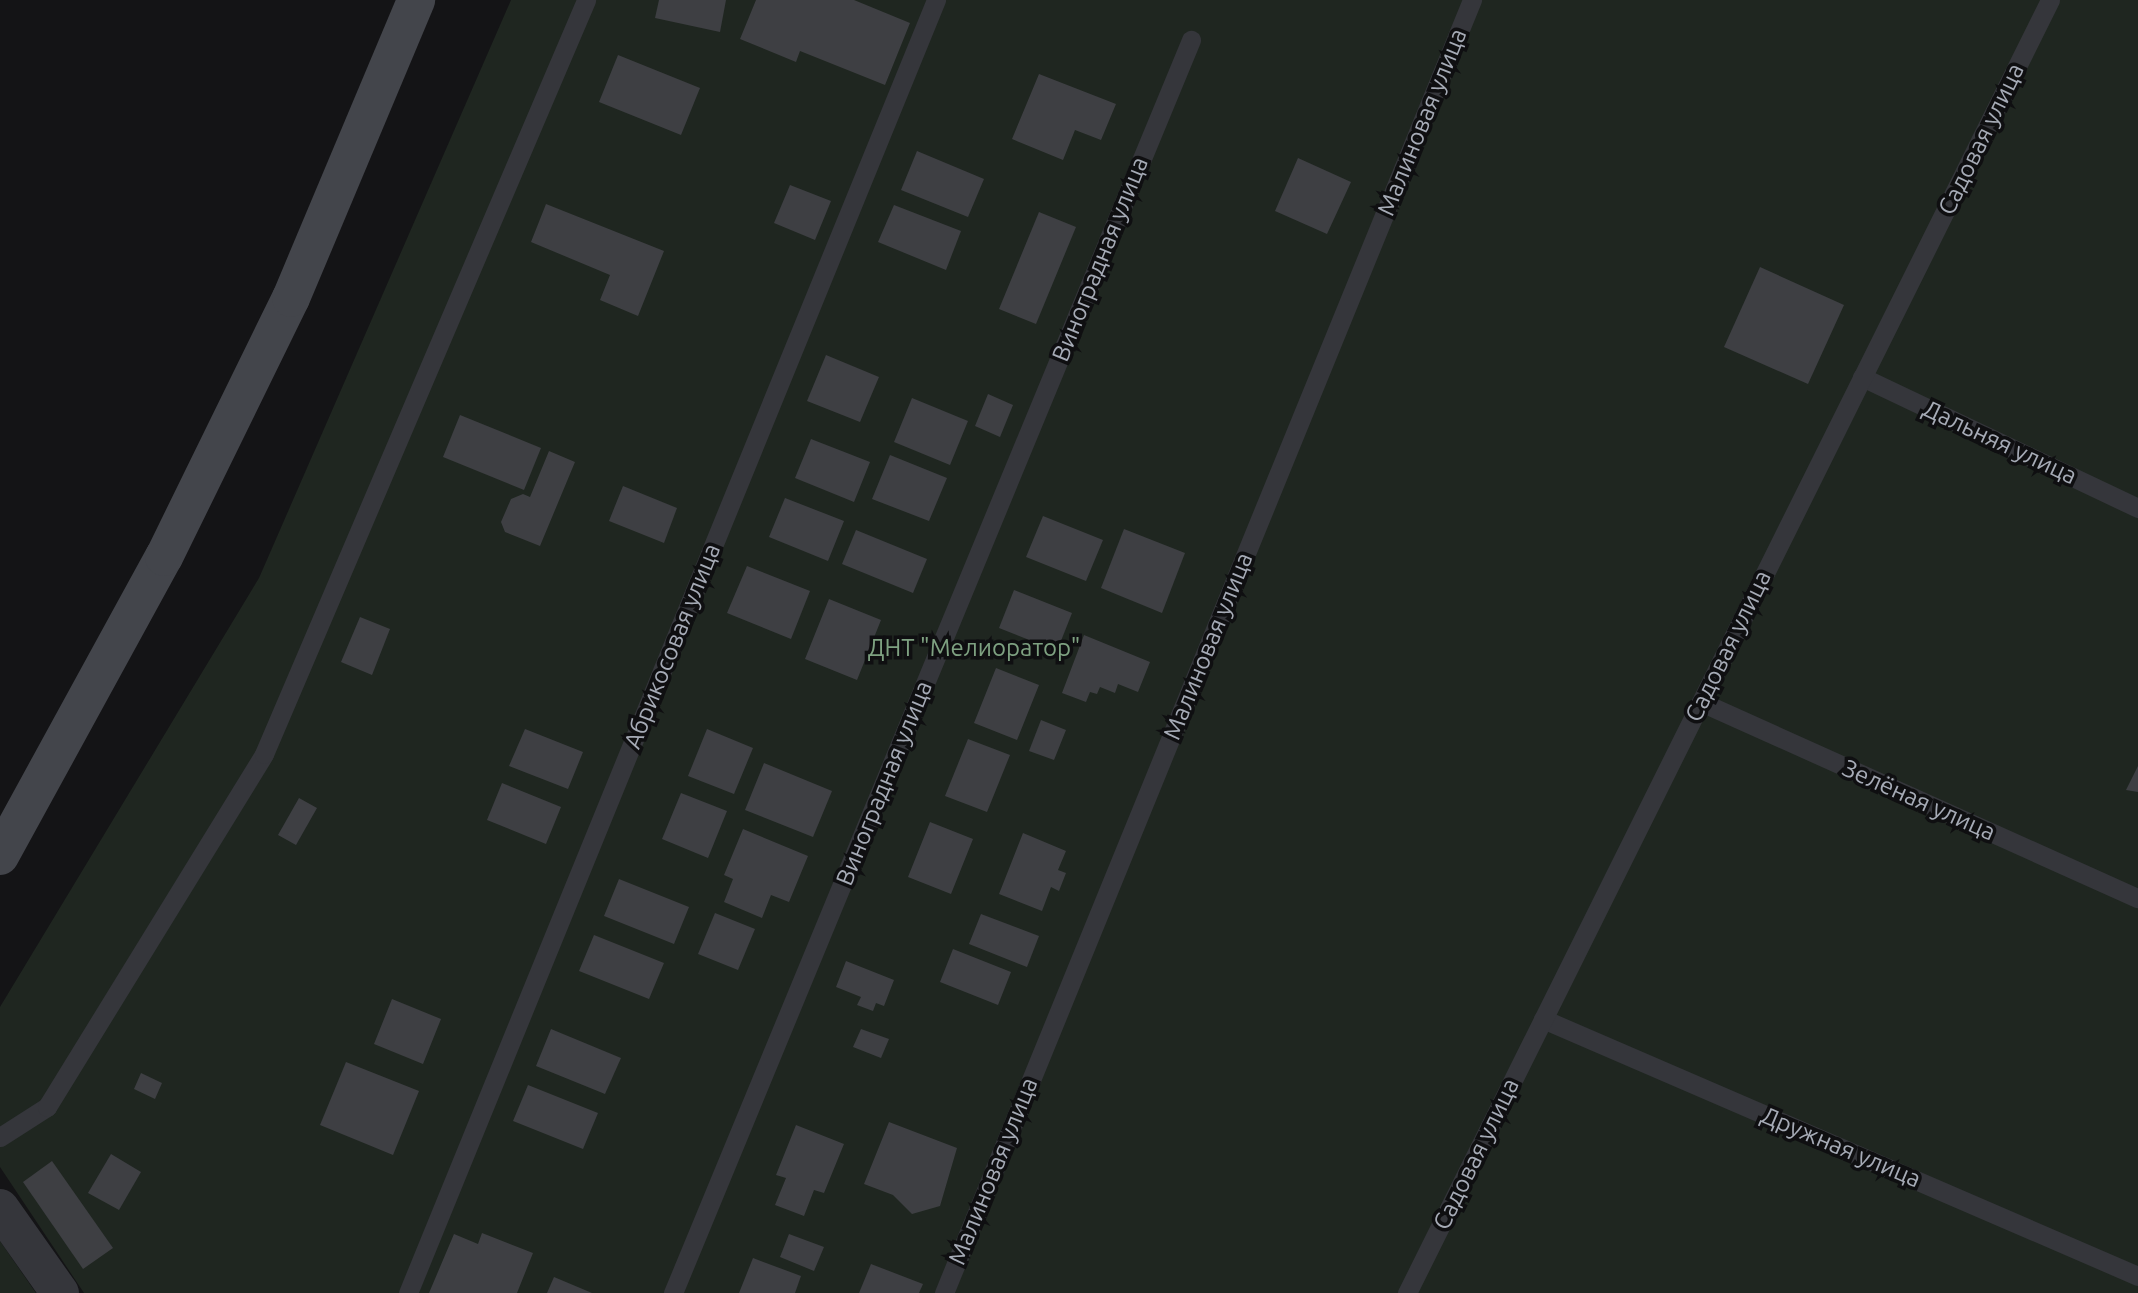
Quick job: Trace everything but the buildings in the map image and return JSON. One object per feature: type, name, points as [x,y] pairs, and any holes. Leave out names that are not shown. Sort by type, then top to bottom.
[{"type":"main road","points":[[0,856],[164,558],[291,298],[416,0]]},
{"type":"street","points":[[0,1208],[60,1293]]},
{"type":"lane","points":[[0,1137],[47,1107],[264,754],[586,0]]},
{"type":"lane","name":"Абрикосовая улица","points":[[408,1293],[936,0]]},
{"type":"lane","name":"Малиновая улица","points":[[944,1293],[1472,0]]},
{"type":"lane","name":"Садовая улица","points":[[1407,1293],[2050,0]]},
{"type":"lane","name":"Виноградная улица","points":[[673,1293],[1191,40]]},
{"type":"lane","name":"Дальняя улица","points":[[1863,377],[2138,508]]},
{"type":"lane","name":"Зелёная улица","points":[[1701,702],[2138,898]]},
{"type":"lane","name":"Дружная улица","points":[[1543,1018],[2138,1276]]},
{"type":"green space","name":"ДНТ \"Мелиоратор\"","points":[[511,0],[2138,0],[2138,1293],[84,1293],[0,1167],[0,1007],[259,578]]},
{"type":"green space","points":[[0,1241],[36,1293],[0,1293]]}]
